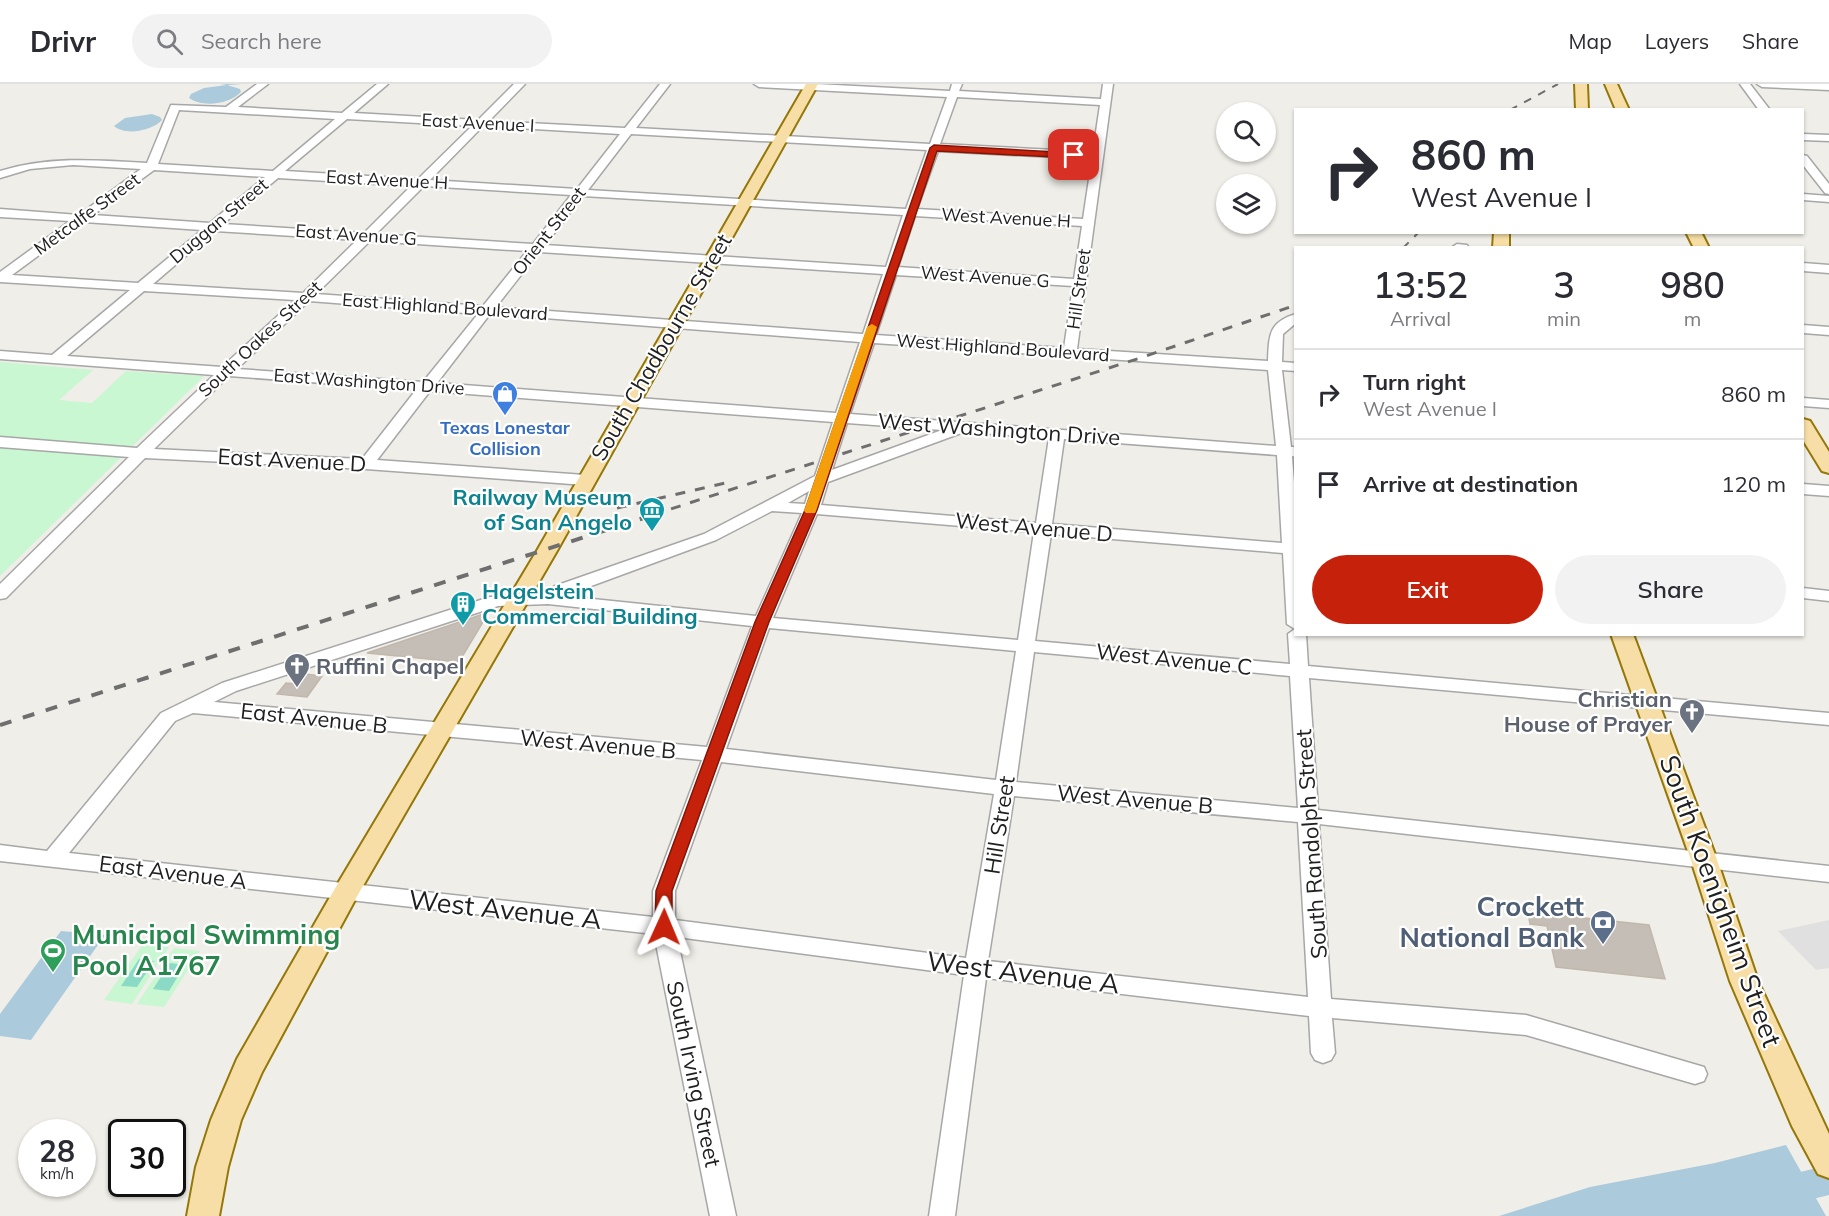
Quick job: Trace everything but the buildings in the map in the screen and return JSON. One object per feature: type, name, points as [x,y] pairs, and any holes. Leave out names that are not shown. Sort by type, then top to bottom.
[{"type":"main road","points":[[1581,84],[1582,108]]},
{"type":"main road","points":[[1611,84],[1622,108]]},
{"type":"main road","name":"South Chadbourne Street","points":[[203,1216],[212,1167],[226,1120],[248,1068],[346,892],[518,598],[812,85]]},
{"type":"main road","points":[[1804,427],[1829,467]]},
{"type":"main road","name":"South Koenigheim Street","points":[[1623,636],[1704,860],[1744,981],[1808,1126],[1829,1164]]},
{"type":"street","points":[[229,109],[262,84]]},
{"type":"street","name":"Duggan Street","points":[[55,358],[383,84]]},
{"type":"street","name":"South Oakes Street","points":[[0,594],[226,371],[272,332],[520,84]]},
{"type":"street","name":"Orient Street","points":[[366,464],[665,84]]},
{"type":"street","points":[[759,84],[955,89],[1106,102]]},
{"type":"street","name":"Hill Street","points":[[1070,352],[1108,84]]},
{"type":"street","points":[[1745,84],[1763,108]]},
{"type":"street","points":[[1761,84],[1829,87]]},
{"type":"street","name":"South Irving Street","points":[[721,1208],[664,927],[664,891],[762,622],[811,510],[910,213],[955,89]]},
{"type":"street","name":"East Avenue I","points":[[175,106],[1098,156]]},
{"type":"street","name":"Metcalfe Street","points":[[0,278],[151,167],[175,106]]},
{"type":"street","points":[[1804,137],[1829,138]]},
{"type":"street","points":[[1804,159],[1829,191]]},
{"type":"street","name":"East Avenue H","points":[[0,175],[29,166],[73,162],[745,202]]},
{"type":"street","points":[[1804,197],[1829,198]]},
{"type":"street","name":"West Avenue H","points":[[745,202],[1088,223]]},
{"type":"street","name":"East Avenue G","points":[[0,213],[370,235],[712,260]]},
{"type":"street","name":"West Avenue G","points":[[712,260],[1080,283]]},
{"type":"street","points":[[1804,267],[1829,269]]},
{"type":"street","name":"East Highland Boulevard","points":[[0,278],[675,324]]},
{"type":"street","points":[[1294,319],[1282,326],[1276,333],[1275,366],[1290,451],[1294,574]]},
{"type":"street","name":"West Highland Boulevard","points":[[675,324],[1294,367]]},
{"type":"street","points":[[1804,329],[1829,331]]},
{"type":"street","name":"East Washington Drive","points":[[0,355],[630,402]]},
{"type":"street","name":"West Washington Drive","points":[[630,402],[1290,451]]},
{"type":"street","points":[[1804,402],[1829,404]]},
{"type":"street","points":[[548,599],[561,590],[710,537],[821,479],[964,427]]},
{"type":"street","name":"Hill Street","points":[[942,1216],[976,968],[1057,434]]},
{"type":"street","name":"East Avenue D","points":[[0,442],[141,453],[366,464],[585,480]]},
{"type":"street","points":[[1804,489],[1829,491]]},
{"type":"street","name":"West Avenue D","points":[[772,506],[1293,549]]},
{"type":"street","points":[[1804,593],[1829,596]]},
{"type":"street","name":"West Avenue C","points":[[52,859],[146,741],[168,717],[188,705],[251,680],[496,601],[518,598],[548,599],[762,622],[1026,644],[1300,672],[1829,719]]},
{"type":"street","name":"South Randolph Street","points":[[1297,636],[1323,1053]]},
{"type":"street","name":"East Avenue B","points":[[188,705],[440,730]]},
{"type":"street","name":"West Avenue B","points":[[440,730],[713,754],[1005,788],[1309,816],[1829,874]]},
{"type":"street","name":"East Avenue A","points":[[0,853],[346,892]]},
{"type":"street","name":"West Avenue A","points":[[346,892],[664,927],[976,968],[1322,1008],[1526,1025],[1695,1074]]},
{"type":"green space","points":[[0,362],[93,370],[59,400],[92,403],[126,371],[204,376],[0,576]]},
{"type":"green space","points":[[143,944],[169,947],[132,1004],[104,1000]]},
{"type":"green space","points":[[174,948],[200,951],[164,1007],[137,1004]]},
{"type":"green space","points":[[139,959],[154,961],[137,987],[121,986]]},
{"type":"green space","points":[[170,963],[185,965],[169,991],[153,989]]},
{"type":"shaded area","points":[[1829,920],[1829,968],[1816,970],[1778,931]]},
{"type":"water","points":[[227,85],[240,89],[241,92],[223,102],[209,104],[189,98],[191,94],[204,88]]},
{"type":"water","points":[[152,114],[162,120],[152,127],[138,131],[125,131],[114,126],[125,118]]},
{"type":"water","name":"Municipal Swimming Pool A1767","points":[[61,931],[105,935],[31,1040],[0,1036],[0,1014]]},
{"type":"water","points":[[1786,1145],[1826,1216],[1499,1216],[1590,1187],[1715,1163]]},
{"type":"waterway","points":[[1776,1192],[1829,1180]]},
{"type":"railway","points":[[1514,108],[1558,84]]},
{"type":"railway","points":[[1405,246],[1417,234]]},
{"type":"railway","points":[[652,515],[1140,358],[1294,306]]},
{"type":"railway","points":[[617,508],[734,481]]},
{"type":"railway","points":[[0,725],[656,514]]},
{"type":"slow traffic","points":[[810,511],[872,327]]},
{"type":"place","name":"Texas Lonestar Collision","points":[[505,417]]},
{"type":"place","name":"Railway Museum of San Angelo","points":[[652,533]]},
{"type":"place","name":"Hagelstein Commercial Building","points":[[463,627]]},
{"type":"place","name":"Ruffini Chapel","points":[[297,689]]},
{"type":"place","name":"Christian House of Prayer","points":[[1692,735]]},
{"type":"place","name":"Crockett National Bank","points":[[1603,946]]},
{"type":"place","name":"Municipal Swimming Pool A1767","points":[[53,974]]},
{"type":"route","points":[[664,927],[664,891],[762,622],[811,510],[910,213],[934,148],[1074,155]]}]
